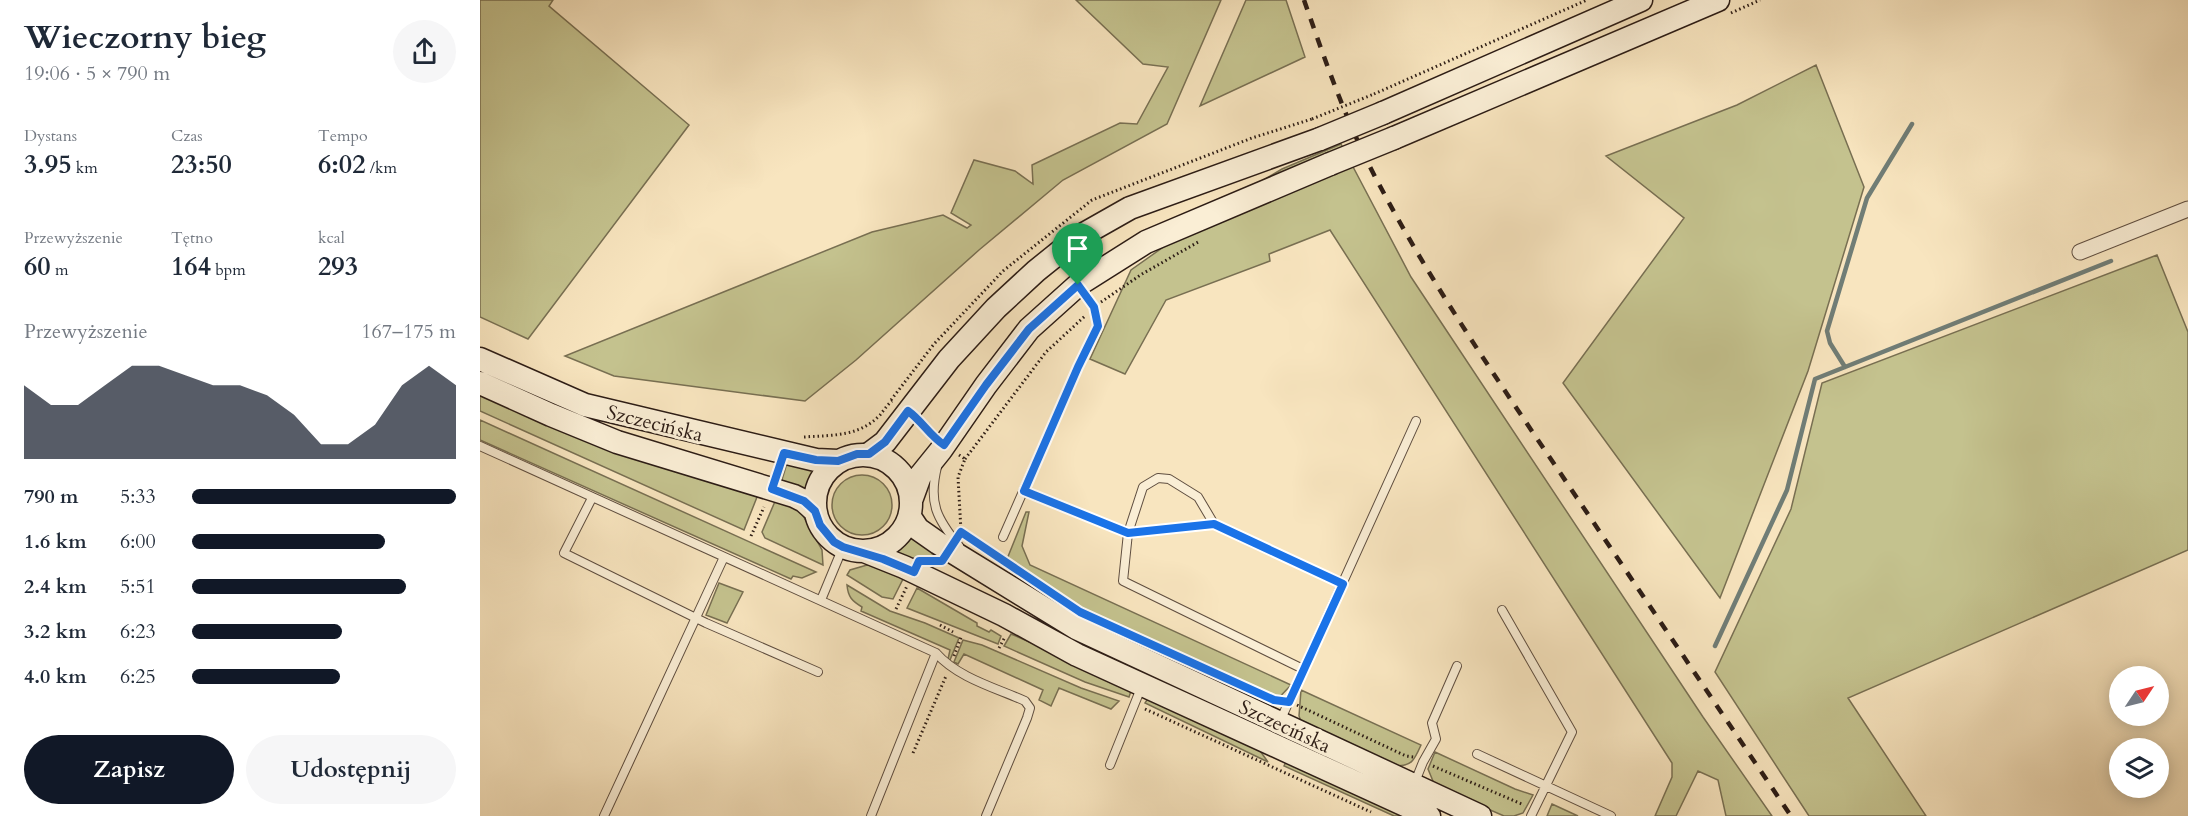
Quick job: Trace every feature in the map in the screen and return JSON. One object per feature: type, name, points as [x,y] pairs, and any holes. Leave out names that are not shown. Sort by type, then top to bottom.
[{"type":"main road","points":[[869,454],[885,442],[949,359],[996,308],[1036,271],[1077,238],[1130,208],[1316,129],[1641,0]]},
{"type":"main road","points":[[911,508],[910,488],[900,471],[885,459],[869,454],[857,454],[838,461],[822,477],[815,499],[815,511],[824,531],[834,542],[854,549],[884,547],[892,542],[900,535],[911,508],[920,476],[1029,329],[1078,285],[1146,242],[1718,0]]},
{"type":"main road","name":"Szczecińska","points":[[480,359],[585,405],[784,453],[816,460],[838,461]]},
{"type":"main road","name":"Szczecińska","points":[[480,383],[617,442],[772,489],[804,501],[815,511]]},
{"type":"main road","name":"Szczecińska","points":[[911,508],[918,529],[1076,628],[1480,816]]},
{"type":"main road","name":"Szczecińska","points":[[854,549],[914,572],[1004,615],[1077,655],[1429,816]]},
{"type":"street","points":[[2080,252],[2188,209]]},
{"type":"lane","points":[[1003,537],[1098,326],[1094,307],[1078,285]]},
{"type":"lane","points":[[1279,723],[1416,421]]},
{"type":"lane","points":[[480,446],[936,653],[950,666],[1025,701],[1030,708],[986,816]]},
{"type":"lane","points":[[943,447],[932,486],[933,500],[941,521],[975,566]]},
{"type":"lane","points":[[1214,524],[1198,497],[1169,478],[1158,478],[1143,487],[1128,533],[1123,581],[1303,669]]},
{"type":"lane","points":[[1024,491],[1128,533],[1214,524],[1343,584]]},
{"type":"lane","points":[[592,498],[564,553],[695,617],[819,672]]},
{"type":"lane","points":[[820,600],[854,549]]},
{"type":"lane","points":[[604,816],[724,557]]},
{"type":"lane","points":[[1502,610],[1572,732],[1532,813]]},
{"type":"lane","points":[[871,816],[936,653]]},
{"type":"lane","points":[[1414,785],[1423,762],[1436,739],[1432,723],[1457,666]]},
{"type":"lane","points":[[1110,765],[1143,684]]},
{"type":"lane","points":[[1477,754],[1611,816]]},
{"type":"path","points":[[1316,129],[1379,104],[1587,0]]},
{"type":"path","points":[[955,542],[961,532],[958,477],[965,459],[1046,352],[1094,307],[1142,274],[1202,239]]},
{"type":"path","points":[[784,453],[786,438],[851,433],[866,427],[880,415],[891,400],[922,421],[930,435],[943,447],[965,459]]},
{"type":"path","points":[[751,536],[772,489]]},
{"type":"path","points":[[896,609],[914,572]]},
{"type":"path","points":[[940,625],[953,632]]},
{"type":"path","points":[[914,753],[962,636]]},
{"type":"path","points":[[1289,702],[1532,813]]},
{"type":"path","points":[[1141,707],[1381,816]]},
{"type":"shaded area","points":[[480,0],[553,0],[549,6],[689,125],[528,339],[480,317]]},
{"type":"shaded area","points":[[1076,0],[1221,0],[1167,124],[1063,180],[979,250],[856,360],[805,401],[614,376],[565,356],[872,232],[943,215],[967,228],[971,225],[951,213],[974,160],[1015,171],[1033,184],[1032,165],[1120,123],[1137,124],[1168,67],[1143,64]]},
{"type":"shaded area","points":[[1246,0],[1286,0],[1305,57],[1200,106]]},
{"type":"shaded area","points":[[1816,65],[1864,187],[1808,371],[1720,598],[1563,383],[1684,218],[1606,156],[1737,105]]},
{"type":"shaded area","points":[[1341,144],[1411,277],[1703,717],[1772,816],[1726,816],[1718,780],[1698,771],[1676,816],[1655,816],[1672,777],[1672,763],[1330,230],[1269,254],[1270,261],[1166,300],[1125,374],[1090,359],[1131,270],[1231,199],[1282,169]]},
{"type":"shaded area","points":[[2157,255],[2188,332],[2188,550],[1848,698],[1926,816],[1809,816],[1715,672],[1791,509],[1822,383]]},
{"type":"shaded area","points":[[480,393],[759,492],[744,530],[480,411]]},
{"type":"shaded area","points":[[480,420],[816,572],[802,578],[793,576],[791,579],[480,440]]},
{"type":"shaded area","points":[[787,463],[821,471],[811,489],[807,491],[781,483]]},
{"type":"shaded area","points":[[856,475],[868,475],[879,480],[887,488],[892,505],[890,517],[879,530],[868,535],[856,535],[845,530],[837,522],[832,511],[832,499],[837,488],[845,480]]},
{"type":"shaded area","points":[[776,499],[801,512],[822,550],[823,565],[765,538],[762,532]]},
{"type":"shaded area","points":[[1026,512],[1029,512],[1022,546],[1030,565],[1291,685],[1270,707],[1078,620],[1007,559]]},
{"type":"shaded area","points":[[910,534],[938,553],[909,560],[889,549]]},
{"type":"shaded area","points":[[867,565],[883,567],[904,577],[893,599],[882,597],[847,575],[850,570]]},
{"type":"shaded area","points":[[719,583],[743,592],[727,623],[706,615]]},
{"type":"shaded area","points":[[847,585],[890,611],[959,638],[950,660],[948,659],[950,650],[861,611],[862,607],[853,601],[848,593]]},
{"type":"shaded area","points":[[917,588],[977,623],[977,626],[1001,636],[998,644],[907,608]]},
{"type":"shaded area","points":[[1011,634],[1129,685],[1131,691],[1129,697],[1085,682],[1004,646]]},
{"type":"shaded area","points":[[963,640],[982,645],[1081,688],[1119,701],[1111,709],[1059,688],[1051,706],[1039,700],[1043,690],[964,654],[958,664],[954,662]]},
{"type":"shaded area","points":[[1301,690],[1421,745],[1412,762],[1394,766],[1302,724],[1299,716]]},
{"type":"shaded area","points":[[1147,700],[1157,700],[1258,748],[1268,762],[1145,703]]},
{"type":"shaded area","points":[[1435,752],[1533,795],[1523,813],[1504,816],[1435,786],[1428,769]]},
{"type":"shaded area","points":[[1286,762],[1413,816],[1394,816],[1284,766]]},
{"type":"shaded area","points":[[1552,804],[1578,816],[1547,816]]},
{"type":"waterway","points":[[1845,367],[1830,343],[1827,331],[1867,198],[1912,124]]},
{"type":"waterway","points":[[1715,646],[1787,490],[1815,379],[2111,261]]},
{"type":"railway","points":[[1304,0],[1329,71],[1368,164],[1423,263],[1495,375],[1791,816]]},
{"type":"route","points":[[1078,285],[1094,307],[1098,326],[1024,491],[1128,533],[1214,524],[1343,584],[1289,702],[1274,700],[1080,612],[961,532],[942,561],[919,561],[914,572],[864,551],[855,551],[834,542],[820,525],[815,511],[804,501],[772,489],[784,453],[816,460],[838,461],[857,454],[869,454],[885,442],[908,411],[922,421],[930,435],[944,445],[1029,329],[1078,285]]}]
